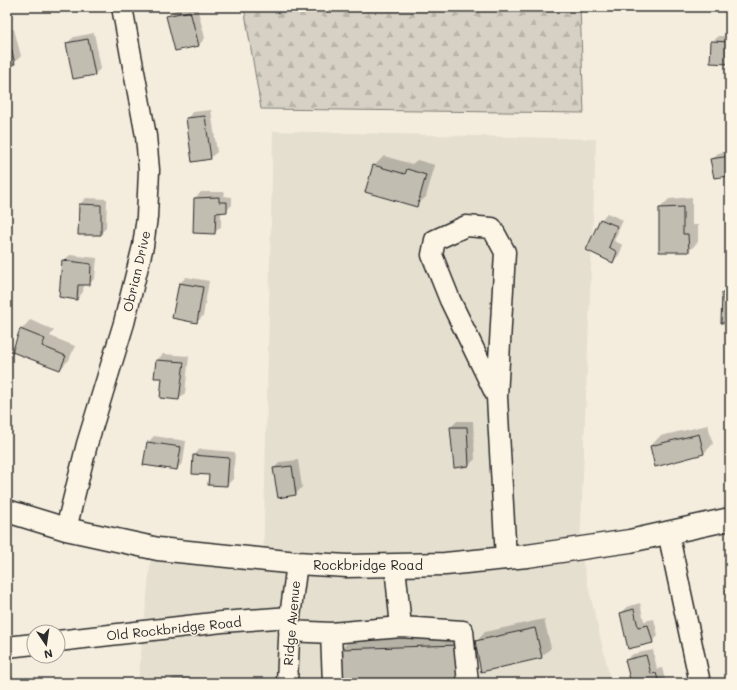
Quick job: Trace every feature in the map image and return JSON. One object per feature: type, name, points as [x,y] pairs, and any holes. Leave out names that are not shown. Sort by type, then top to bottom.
[{"type":"main road","name":"Rockbridge Road","points":[[7,511],[66,529],[158,549],[297,563],[347,566],[395,566],[506,559],[630,541],[730,519]]},
{"type":"street","name":"Obrian Drive","points":[[66,529],[87,444],[126,315],[143,246],[147,217],[149,170],[146,136],[122,7]]},
{"type":"street","points":[[497,396],[450,300],[432,256],[435,240],[466,226],[492,228],[505,252],[497,396],[506,559]]},
{"type":"street","points":[[668,532],[700,683]]},
{"type":"street","name":"Ridge Avenue","points":[[287,683],[290,624],[297,563]]},
{"type":"street","points":[[395,566],[401,627]]},
{"type":"street","name":"Old Rockbridge Road","points":[[66,640],[222,622],[290,624],[331,633],[401,627],[463,631],[468,683]]},
{"type":"street","points":[[331,633],[333,683]]},
{"type":"street","points":[[7,647],[26,645]]},
{"type":"shaded area","points":[[273,131],[596,139],[580,551],[611,683],[138,683],[152,547],[263,568]]},
{"type":"green space","points":[[244,7],[580,7],[584,113],[261,109]]},
{"type":"building","points":[[190,11],[199,46],[175,51],[166,16]]},
{"type":"building","points":[[8,35],[15,64],[7,65]]},
{"type":"building","points":[[88,39],[95,75],[73,79],[66,43]]},
{"type":"building","points":[[711,41],[730,42],[730,64],[710,63]]},
{"type":"building","points":[[205,116],[211,159],[192,162],[186,118]]},
{"type":"building","points":[[730,156],[730,176],[714,178],[710,159]]},
{"type":"building","points":[[373,165],[405,174],[407,169],[426,175],[417,207],[365,192]]},
{"type":"building","points":[[219,197],[219,202],[227,202],[227,212],[216,213],[215,234],[193,233],[194,198]]},
{"type":"building","points":[[79,204],[101,205],[101,235],[78,235]]},
{"type":"building","points":[[683,207],[683,234],[688,234],[689,252],[659,252],[659,208]]},
{"type":"building","points":[[600,219],[617,226],[609,247],[617,252],[613,263],[586,250]]},
{"type":"building","points":[[62,260],[91,264],[90,285],[78,285],[77,300],[59,297]]},
{"type":"building","points":[[179,283],[203,287],[197,323],[172,318]]},
{"type":"building","points":[[722,293],[730,293],[730,323],[721,323]]},
{"type":"building","points":[[20,329],[45,339],[42,346],[66,356],[60,370],[12,352]]},
{"type":"building","points":[[156,360],[184,362],[179,400],[160,398],[162,378],[154,378]]},
{"type":"building","points":[[450,427],[467,427],[469,466],[454,468]]},
{"type":"building","points":[[699,434],[704,454],[655,467],[650,446]]},
{"type":"building","points":[[147,442],[181,447],[177,470],[143,465]]},
{"type":"building","points":[[193,455],[229,458],[227,486],[208,485],[209,475],[192,474]]},
{"type":"building","points":[[292,466],[296,495],[278,498],[273,468]]},
{"type":"building","points":[[730,589],[730,611],[726,590]]},
{"type":"building","points":[[634,609],[638,627],[648,625],[653,643],[628,649],[620,613]]},
{"type":"building","points":[[535,628],[542,658],[481,672],[475,641]]},
{"type":"building","points":[[458,645],[459,683],[341,683],[340,649]]},
{"type":"building","points":[[646,655],[651,674],[656,673],[659,683],[631,683],[625,660]]}]
